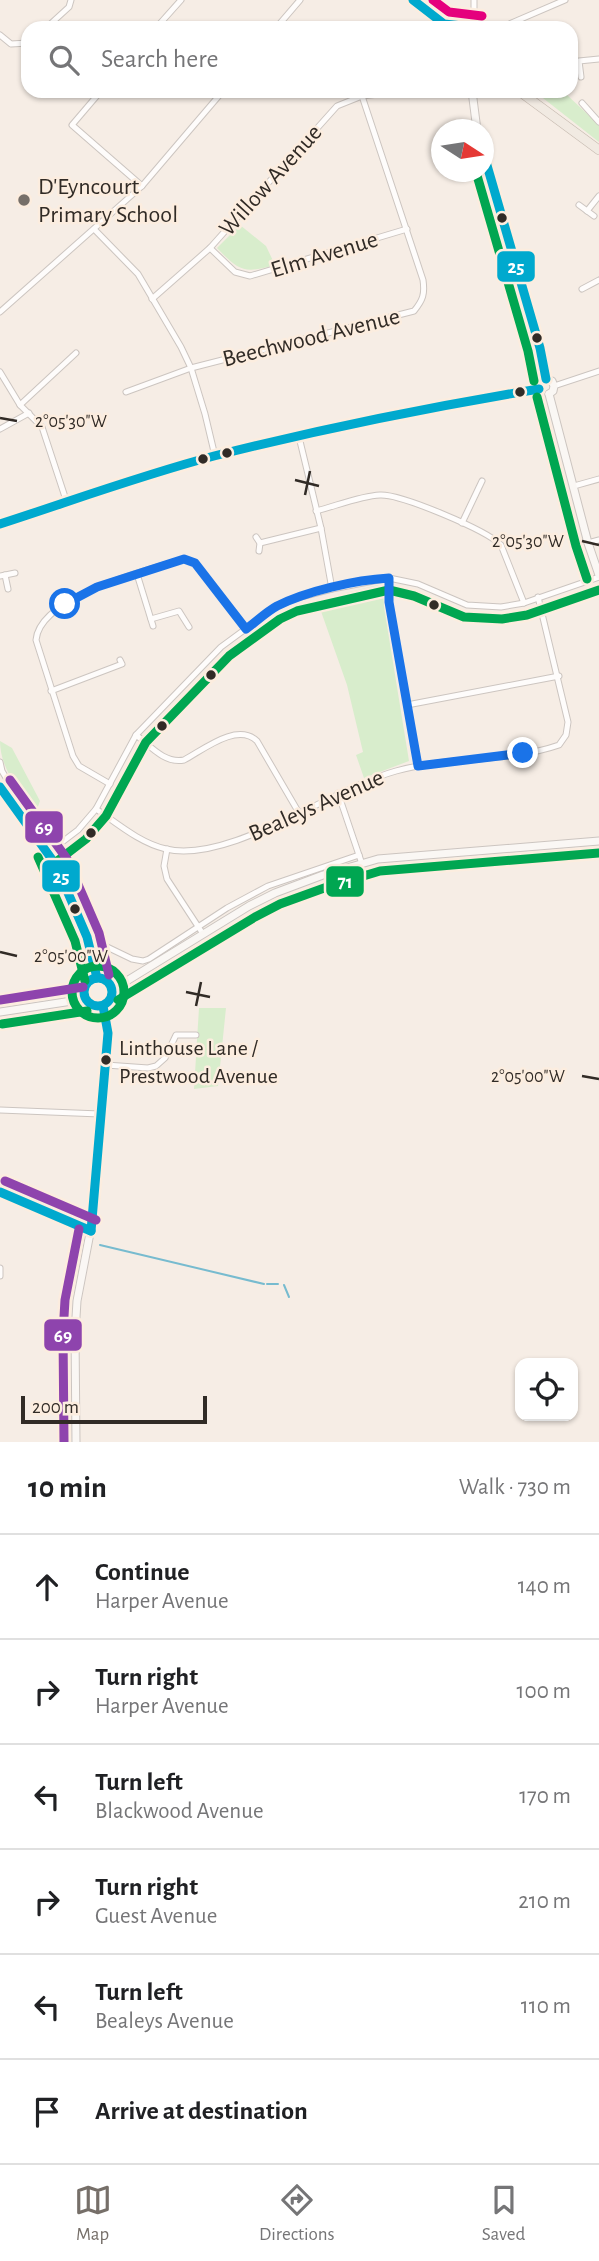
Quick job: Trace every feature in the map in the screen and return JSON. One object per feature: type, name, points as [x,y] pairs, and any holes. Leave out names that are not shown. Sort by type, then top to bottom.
[{"type":"highway","points":[[413,0],[440,21]]},
{"type":"highway","points":[[528,98],[599,150]]},
{"type":"street","points":[[54,21],[69,7],[71,0]]},
{"type":"street","points":[[162,21],[181,0]]},
{"type":"street","points":[[282,21],[300,0]]},
{"type":"street","points":[[471,21],[474,0]]},
{"type":"street","points":[[516,21],[565,0]]},
{"type":"street","points":[[0,35],[11,44],[21,43]]},
{"type":"street","points":[[581,77],[579,61],[599,59]]},
{"type":"street","points":[[96,98],[72,125],[142,186]]},
{"type":"street","points":[[0,312],[142,186],[217,98]]},
{"type":"street","name":"Willow Avenue","points":[[152,299],[210,247],[337,106],[357,98]]},
{"type":"street","name":"Beechwood Avenue","points":[[191,368],[414,311],[424,297],[407,229],[363,98]]},
{"type":"street","points":[[473,98],[476,119]]},
{"type":"street","points":[[582,103],[599,122]]},
{"type":"street","points":[[492,182],[537,337],[546,379]]},
{"type":"street","points":[[587,211],[599,196]]},
{"type":"street","points":[[579,205],[594,216]]},
{"type":"street","points":[[93,229],[138,274],[191,368],[215,456]]},
{"type":"street","name":"Elm Avenue","points":[[210,247],[235,272],[250,276],[407,229]]},
{"type":"street","points":[[582,289],[599,280]]},
{"type":"street","points":[[20,405],[76,353]]},
{"type":"street","points":[[126,392],[191,368]]},
{"type":"street","points":[[539,389],[544,394],[549,394],[555,386],[599,371]]},
{"type":"street","points":[[0,372],[20,405],[42,426],[67,503]]},
{"type":"street","points":[[546,379],[552,381],[555,386]]},
{"type":"street","points":[[539,389],[540,383],[546,379]]},
{"type":"street","points":[[0,524],[215,456],[438,406],[539,389]]},
{"type":"street","points":[[49,852],[78,831],[96,809],[136,735],[221,647],[274,608],[293,599],[389,578],[418,584],[452,600],[473,606],[494,608],[524,603],[599,576],[549,394]]},
{"type":"street","points":[[0,429],[29,413]]},
{"type":"street","points":[[299,437],[321,528],[332,589]]},
{"type":"street","points":[[574,486],[599,479]]},
{"type":"street","points":[[462,523],[482,481]]},
{"type":"street","points":[[316,511],[379,495],[396,496],[462,523],[495,539],[501,545],[524,603]]},
{"type":"street","points":[[259,551],[258,540],[321,528]]},
{"type":"street","points":[[588,543],[599,540]]},
{"type":"street","points":[[110,785],[79,766],[73,756],[36,640],[37,632],[46,617],[97,587],[184,559],[195,563],[246,629]]},
{"type":"street","points":[[8,590],[3,576],[15,573]]},
{"type":"street","points":[[137,574],[152,623],[179,611],[189,627]]},
{"type":"street","points":[[389,578],[389,602],[418,766]]},
{"type":"street","name":"Bealeys Avenue","points":[[96,809],[139,838],[167,849],[185,851],[217,848],[338,793],[394,772],[418,766],[559,746],[566,735],[568,722],[538,597]]},
{"type":"street","points":[[51,691],[122,664],[120,660]]},
{"type":"street","points":[[407,705],[559,676]]},
{"type":"street","points":[[136,735],[166,758],[175,761],[184,760],[235,734],[249,735],[257,741],[299,813]]},
{"type":"street","points":[[0,762],[2,771],[18,798],[57,847],[80,890],[96,934],[105,946],[132,959],[144,961],[268,886],[359,855]]},
{"type":"street","points":[[0,787],[49,852],[87,937],[97,978]]},
{"type":"street","points":[[338,793],[362,864]]},
{"type":"street","points":[[0,1012],[85,999],[94,1006],[103,1006],[109,1001],[113,990],[275,892],[378,859],[599,841]]},
{"type":"street","points":[[167,849],[164,866],[167,878],[203,934]]},
{"type":"street","points":[[97,978],[106,981],[113,990]]},
{"type":"street","points":[[85,999],[85,986],[97,978]]},
{"type":"street","points":[[76,1442],[75,1332],[91,1231],[106,1065],[108,1033],[103,1006]]},
{"type":"street","points":[[106,1065],[152,1067],[165,1058],[176,1035],[196,1035]]},
{"type":"street","points":[[0,1110],[100,1114]]},
{"type":"street","points":[[0,1192],[91,1231]]},
{"type":"street","points":[[0,1268],[0,1276]]},
{"type":"green space","points":[[543,98],[570,98],[599,125],[599,142]]},
{"type":"green space","points":[[240,225],[266,246],[275,265],[249,270],[231,262],[217,248]]},
{"type":"green space","points":[[378,585],[383,590],[409,761],[364,778],[356,755],[363,752],[347,685],[317,600]]},
{"type":"green space","points":[[0,741],[12,748],[40,801],[36,812],[7,770]]},
{"type":"green space","points":[[199,1008],[226,1008],[218,1086],[194,1089]]},
{"type":"waterway","points":[[100,1245],[264,1284]]},
{"type":"waterway","points":[[267,1284],[278,1284]]},
{"type":"waterway","points":[[284,1285],[289,1297]]},
{"type":"transit line","name":"25","points":[[413,0],[440,21]]},
{"type":"transit line","points":[[433,0],[449,12],[482,16]]},
{"type":"transit line","name":"71","points":[[479,182],[528,351],[534,381]]},
{"type":"transit line","name":"25","points":[[492,182],[540,348],[546,379]]},
{"type":"transit line","name":"25","points":[[0,524],[214,456],[376,419],[539,389]]},
{"type":"transit line","name":"71","points":[[537,397],[587,579]]},
{"type":"transit line","name":"71","points":[[56,862],[86,839],[106,816],[146,742],[229,656],[280,619],[297,611],[389,590],[414,596],[464,617],[502,619],[527,615],[599,590]]},
{"type":"transit line","name":"69","points":[[10,780],[67,859],[99,933],[109,975]]},
{"type":"transit line","name":"25","points":[[0,787],[56,865],[87,937],[97,978]]},
{"type":"transit line","name":"71","points":[[118,1000],[255,917],[280,904],[327,887],[380,871],[599,853]]},
{"type":"transit line","name":"71","points":[[38,857],[75,941],[85,981]]},
{"type":"transit line","name":"71","points":[[98,966],[117,973],[124,992],[117,1011],[98,1018],[79,1011],[72,992],[79,973],[98,966]]},
{"type":"transit line","name":"25","points":[[98,978],[108,982],[112,992],[108,1002],[98,1006],[88,1002],[84,992],[88,982],[98,978]]},
{"type":"transit line","name":"69","points":[[0,1000],[83,987]]},
{"type":"transit line","name":"25","points":[[91,1231],[108,1033],[103,1006]]},
{"type":"transit line","name":"71","points":[[2,1024],[87,1011]]},
{"type":"transit line","name":"69","points":[[5,1181],[96,1220]]},
{"type":"transit line","name":"25","points":[[0,1192],[91,1231]]},
{"type":"transit line","name":"69","points":[[64,1442],[65,1300],[79,1229]]},
{"type":"place","name":"D'Eyncourt Primary School","points":[[24,200]]},
{"type":"place","name":"Linthouse Lane / Prestwood Avenue","points":[[106,1060]]},
{"type":"route","points":[[65,604],[97,587],[184,559],[195,563],[246,629],[274,608],[293,599],[356,583],[389,578],[389,602],[418,766],[523,753]]}]
